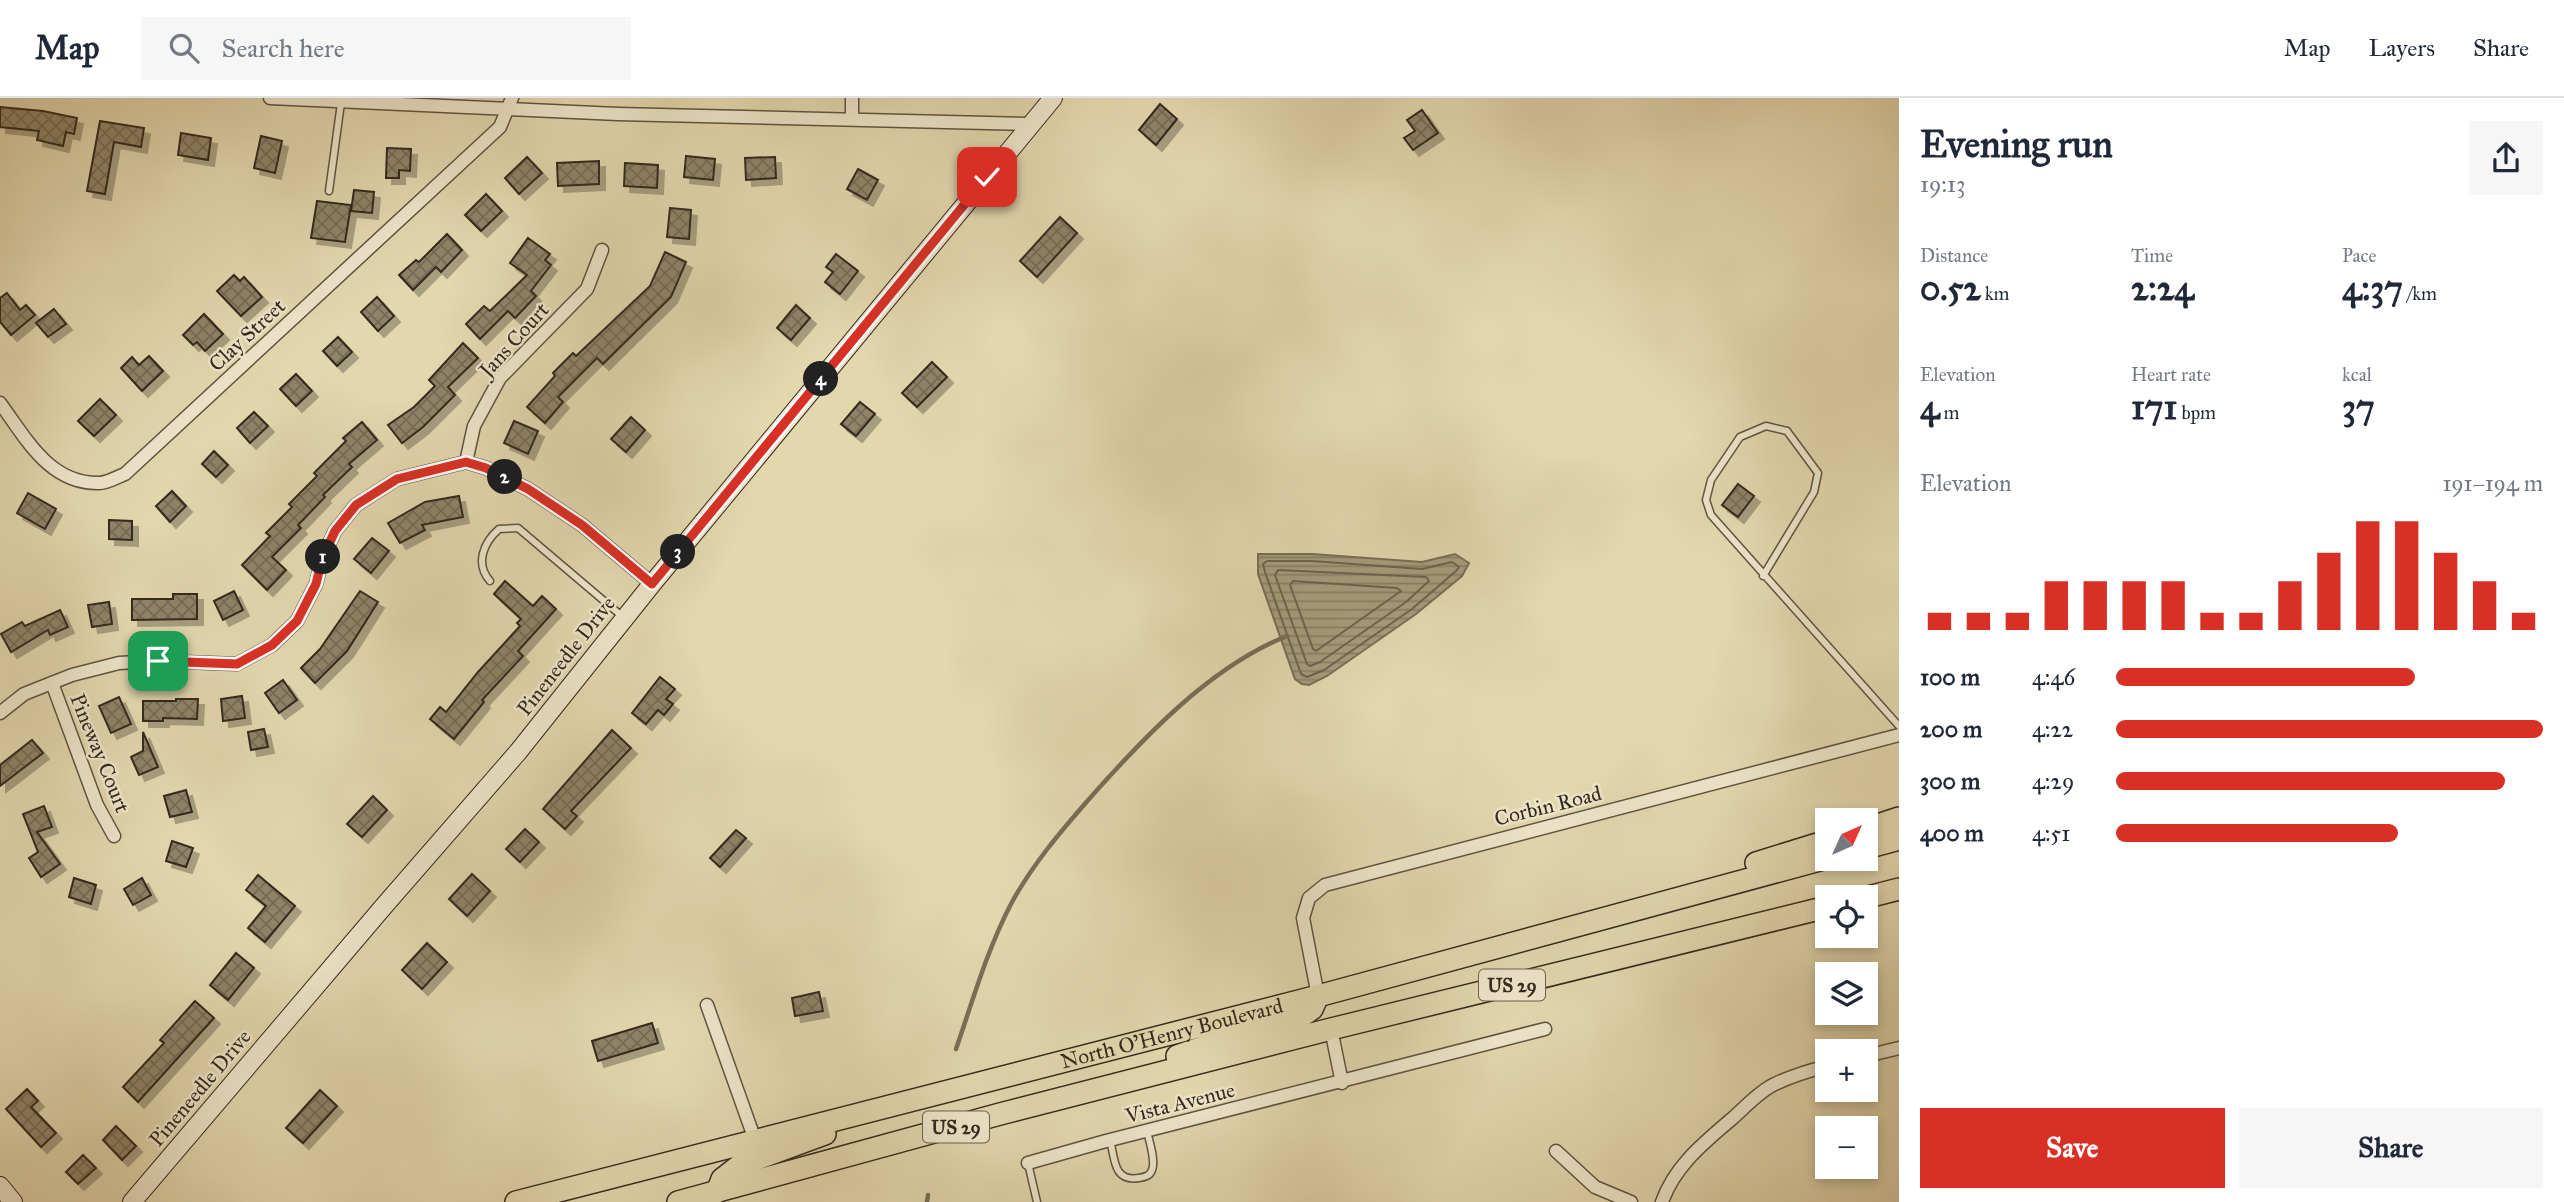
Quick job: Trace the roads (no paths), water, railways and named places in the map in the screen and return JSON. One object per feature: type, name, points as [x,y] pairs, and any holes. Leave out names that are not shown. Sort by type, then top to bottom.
[{"type":"highway","points":[[1878,825],[1899,818]]},
{"type":"highway","points":[[1878,845],[1899,839]]},
{"type":"highway","points":[[1617,913],[1695,883],[1815,845]]},
{"type":"highway","name":"North O'Henry Boulevard","points":[[516,1202],[1318,996],[1815,861]]},
{"type":"highway","points":[[1878,894],[1899,889]]},
{"type":"highway","name":"North O'Henry Boulevard","points":[[678,1202],[718,1197],[1074,1095],[1815,910]]},
{"type":"highway","points":[[1074,1095],[1212,1044],[1297,1019],[1312,1009],[1318,996]]},
{"type":"highway","points":[[718,1197],[722,1180],[740,1165],[920,1099]]},
{"type":"street","points":[[270,98],[341,103],[510,103],[852,119],[1031,124]]},
{"type":"street","points":[[852,98],[852,119]]},
{"type":"street","name":"Pineneedle Drive","points":[[132,1202],[518,752],[652,584],[1053,98]]},
{"type":"street","name":"Clay Street","points":[[0,403],[45,463],[69,479],[101,483],[125,474],[500,127],[510,103]]},
{"type":"street","name":"Jans Court","points":[[466,462],[474,426],[500,378],[587,289],[603,250]]},
{"type":"street","points":[[0,713],[24,694],[72,675],[119,663],[158,661],[237,664],[272,645],[297,621],[316,584],[322,559],[335,531],[356,505],[397,479],[466,462],[486,468],[528,489],[582,525],[652,584]]},
{"type":"street","name":"Pineway Court","points":[[52,683],[97,805],[114,836]]},
{"type":"street","name":"Corbin Road","points":[[1318,996],[1303,918],[1309,898],[1325,885],[1899,735]]},
{"type":"street","points":[[706,1005],[755,1140]]},
{"type":"street","points":[[1331,1029],[1342,1083]]},
{"type":"street","name":"Vista Avenue","points":[[1028,1163],[1545,1029]]},
{"type":"street","points":[[1878,1053],[1899,1048]]},
{"type":"street","points":[[1662,1202],[1668,1186],[1689,1156],[1755,1098],[1771,1086],[1815,1069]]},
{"type":"street","points":[[1556,1151],[1595,1186],[1631,1202]]},
{"type":"street","points":[[0,1186],[13,1202]]},
{"type":"lane","points":[[329,191],[341,103]]},
{"type":"lane","points":[[1763,576],[1814,492],[1818,473],[1787,431],[1766,426],[1740,437],[1711,480],[1706,500],[1711,515],[1763,576],[1899,726]]},
{"type":"lane","points":[[490,581],[481,566],[485,546],[499,529],[517,528],[624,619]]},
{"type":"lane","points":[[1110,1140],[1118,1172],[1128,1180],[1146,1177],[1153,1166],[1147,1131]]},
{"type":"lane","points":[[1028,1163],[1037,1202]]},
{"type":"water","points":[[1258,554],[1312,554],[1422,562],[1455,554],[1469,563],[1462,576],[1416,614],[1327,676],[1309,685],[1295,679],[1258,574]]},
{"type":"waterway","points":[[956,1049],[1002,921],[1028,876],[1058,836],[1133,751],[1180,706],[1231,666],[1287,636]]},
{"type":"waterway","points":[[927,1202],[928,1195]]}]
